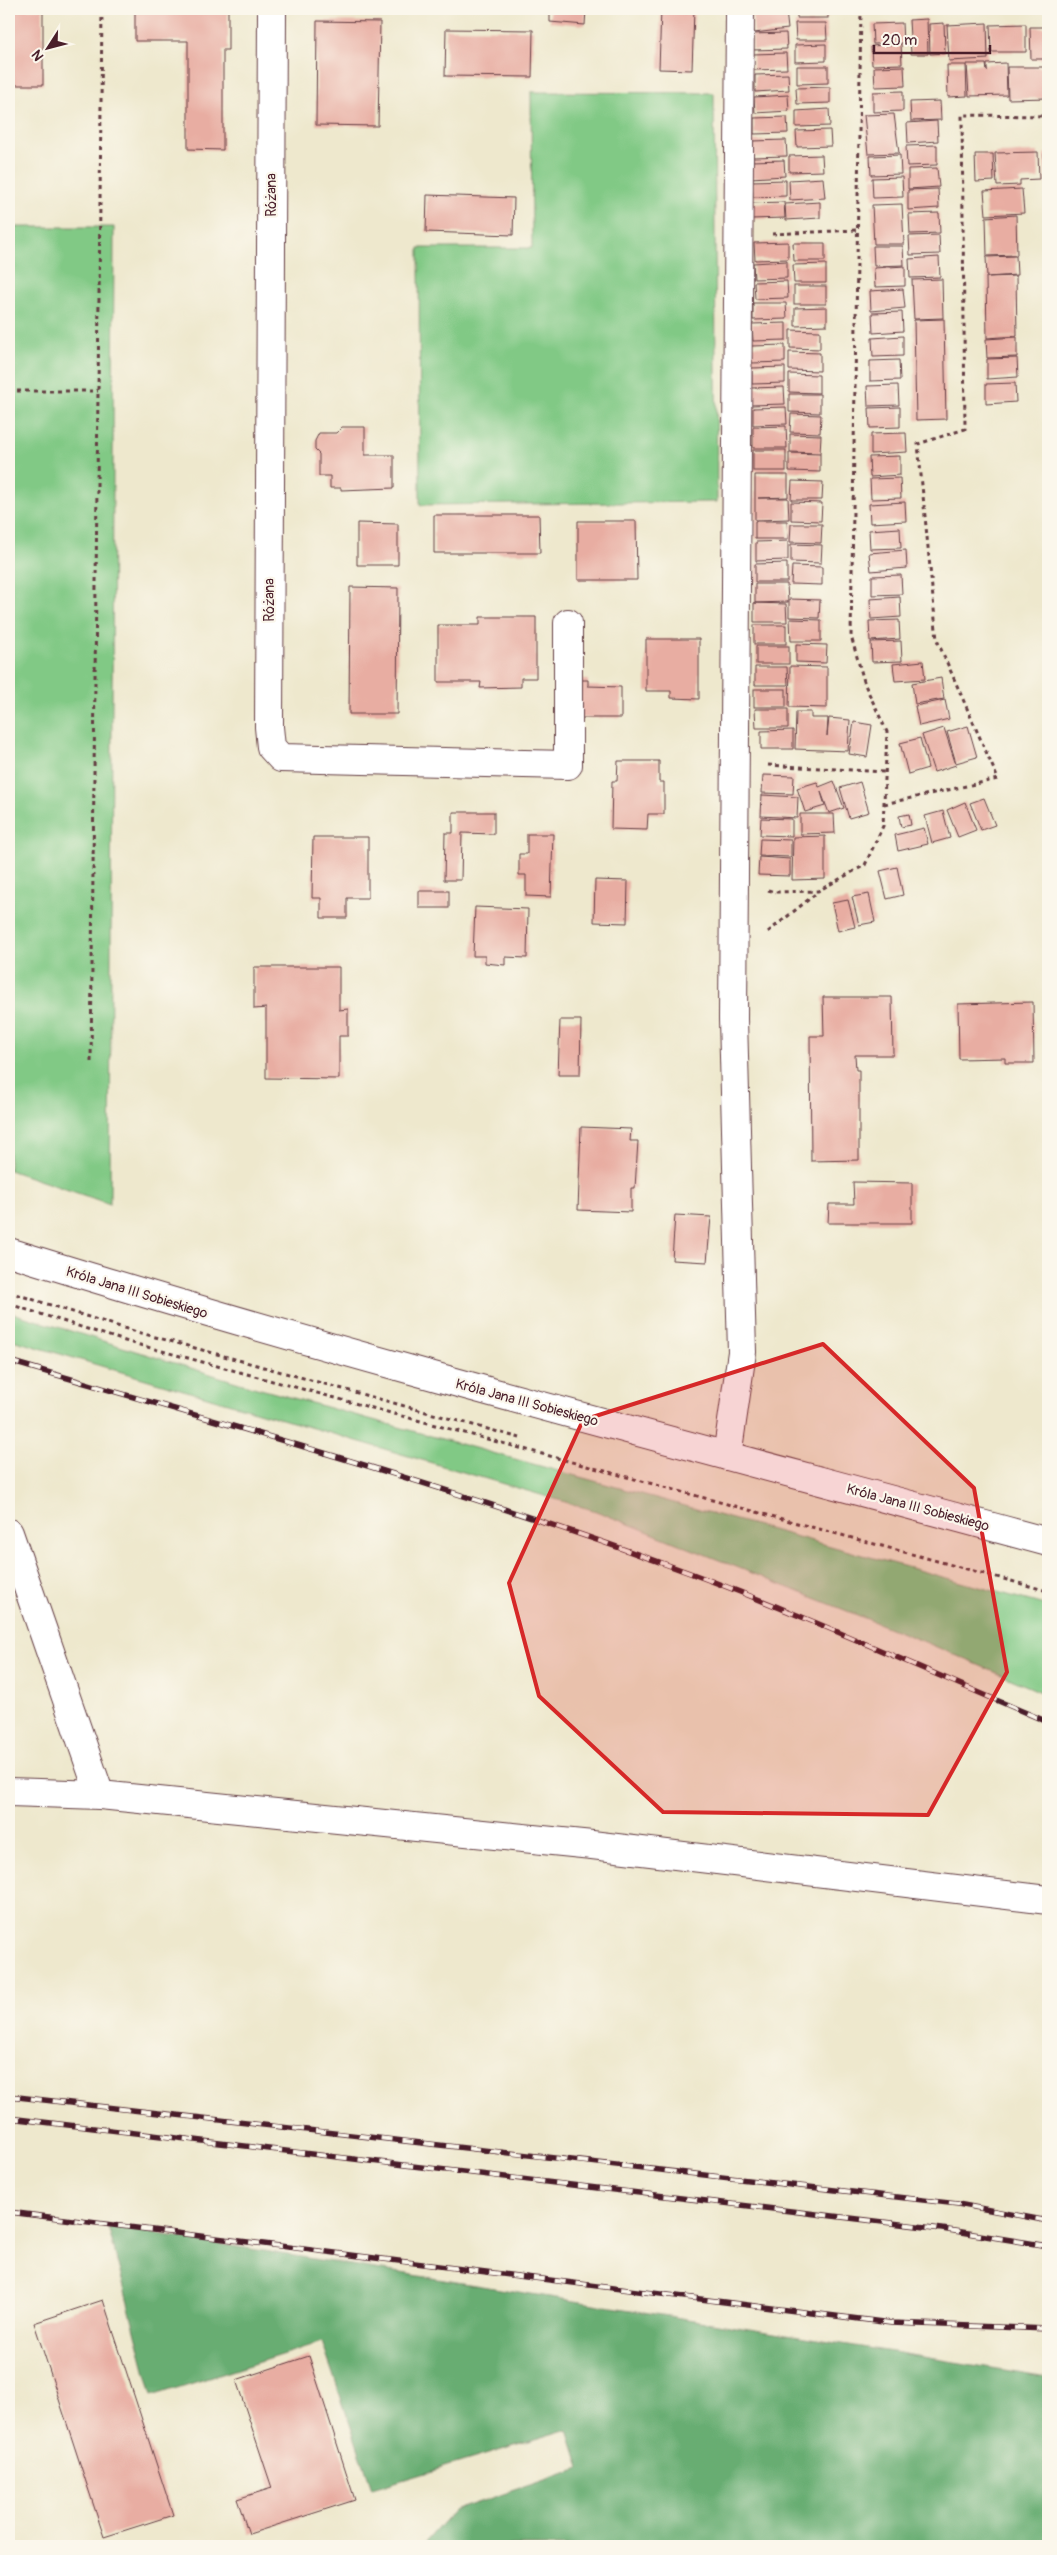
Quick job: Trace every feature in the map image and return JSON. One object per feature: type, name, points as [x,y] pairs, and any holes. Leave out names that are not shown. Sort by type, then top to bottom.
[{"type":"street","name":"Różana","points":[[272,9],[268,727],[271,747],[281,758],[568,765],[568,623]]},
{"type":"street","points":[[727,1456],[742,1352],[734,990],[740,9]]},
{"type":"street","name":"Króla Jana III Sobieskiego","points":[[9,1252],[323,1346],[1048,1542]]},
{"type":"street","points":[[9,1533],[100,1796]]},
{"type":"street","points":[[9,1792],[100,1796],[592,1845],[1048,1900]]},
{"type":"path","points":[[91,1062],[102,9]]},
{"type":"path","points":[[734,959],[818,891],[865,864],[883,826],[887,732],[865,684],[851,636],[860,9]]},
{"type":"path","points":[[884,804],[998,779],[938,640],[918,444],[965,429],[962,115],[1048,116]]},
{"type":"path","points":[[739,235],[857,230]]},
{"type":"path","points":[[9,391],[98,391]]},
{"type":"path","points":[[735,763],[885,772]]},
{"type":"path","points":[[735,882],[775,892],[818,891]]},
{"type":"path","points":[[9,1304],[183,1356],[1048,1591]]},
{"type":"highlighted area","points":[[823,1344],[974,1488],[1007,1672],[928,1815],[663,1812],[539,1696],[509,1583],[583,1420]]},
{"type":"green space","points":[[531,92],[714,93],[717,502],[420,505],[419,248],[532,248]]},
{"type":"green space","points":[[9,227],[114,227],[110,1204],[9,1170]]},
{"type":"green space","points":[[9,1312],[246,1385],[1048,1606],[1048,1695],[925,1642],[596,1511],[9,1339]]},
{"type":"green space","points":[[108,2226],[1048,2377],[1048,2546],[422,2546],[453,2511],[580,2468],[568,2430],[372,2489],[322,2342],[152,2396]]},
{"type":"building","points":[[9,9],[43,9],[43,85],[9,85]]},
{"type":"building","points":[[135,9],[228,9],[228,50],[223,50],[223,150],[188,149],[188,41],[135,41]]},
{"type":"building","points":[[550,9],[586,9],[585,25],[550,22]]},
{"type":"building","points":[[661,9],[694,9],[692,70],[659,69]]},
{"type":"building","points":[[797,9],[828,9],[828,18],[797,18]]},
{"type":"building","points":[[786,11],[788,29],[754,33],[752,15]]},
{"type":"building","points":[[927,19],[928,54],[911,54],[909,20]]},
{"type":"building","points":[[317,21],[380,22],[378,126],[316,125]]},
{"type":"building","points":[[795,23],[826,23],[827,40],[796,40]]},
{"type":"building","points":[[902,23],[903,43],[873,44],[872,24]]},
{"type":"building","points":[[944,23],[945,53],[930,54],[929,24]]},
{"type":"building","points":[[987,23],[988,59],[949,61],[947,25]]},
{"type":"building","points":[[1026,24],[1026,52],[991,52],[990,25]]},
{"type":"building","points":[[1030,27],[1048,27],[1048,59],[1031,59]]},
{"type":"building","points":[[446,29],[533,30],[532,77],[445,76]]},
{"type":"building","points":[[786,33],[787,49],[753,50],[752,34]]},
{"type":"building","points":[[826,44],[826,61],[795,62],[795,45]]},
{"type":"building","points":[[901,44],[902,64],[872,65],[871,46]]},
{"type":"building","points":[[786,53],[787,69],[753,70],[753,54]]},
{"type":"building","points":[[1006,63],[1007,95],[969,96],[967,64],[986,64],[987,71],[987,64]]},
{"type":"building","points":[[947,65],[966,65],[967,96],[948,97]]},
{"type":"building","points":[[797,66],[828,66],[828,83],[797,84]]},
{"type":"building","points":[[904,66],[905,86],[875,87],[874,67]]},
{"type":"building","points":[[1007,67],[1048,67],[1048,98],[1008,99]]},
{"type":"building","points":[[788,74],[789,90],[755,92],[755,75]]},
{"type":"building","points":[[830,87],[830,103],[797,104],[796,88]]},
{"type":"building","points":[[903,91],[903,111],[873,112],[873,92]]},
{"type":"building","points":[[788,95],[789,111],[755,113],[754,97]]},
{"type":"building","points":[[940,101],[941,120],[911,121],[910,102]]},
{"type":"building","points":[[829,109],[830,126],[796,127],[796,111]]},
{"type":"building","points":[[894,114],[899,153],[868,154],[864,115]]},
{"type":"building","points":[[787,117],[788,133],[754,134],[754,118]]},
{"type":"building","points":[[937,121],[938,141],[908,143],[907,123]]},
{"type":"building","points":[[830,130],[831,146],[797,147],[796,131]]},
{"type":"building","points":[[786,140],[787,156],[753,157],[752,141]]},
{"type":"building","points":[[937,145],[937,165],[907,166],[906,146]]},
{"type":"building","points":[[1038,152],[1039,179],[1020,180],[1020,185],[997,186],[995,153]]},
{"type":"building","points":[[1048,153],[1048,186],[1046,186],[1044,154]]},
{"type":"building","points":[[975,154],[993,154],[994,181],[976,182]]},
{"type":"building","points":[[822,155],[823,171],[789,172],[789,156]]},
{"type":"building","points":[[900,155],[901,174],[871,175],[870,156]]},
{"type":"building","points":[[784,160],[785,176],[751,178],[751,161]]},
{"type":"building","points":[[937,168],[939,187],[908,189],[908,169]]},
{"type":"building","points":[[902,177],[903,197],[873,198],[872,178]]},
{"type":"building","points":[[823,178],[825,198],[790,200],[789,180]]},
{"type":"building","points":[[786,180],[786,196],[753,197],[752,181]]},
{"type":"building","points":[[938,189],[939,208],[908,210],[908,190]]},
{"type":"building","points":[[1022,189],[1024,213],[986,215],[984,191]]},
{"type":"building","points":[[427,195],[514,198],[513,235],[426,232]]},
{"type":"building","points":[[784,202],[785,218],[750,219],[750,203]]},
{"type":"building","points":[[820,202],[820,218],[786,220],[785,204]]},
{"type":"building","points":[[902,204],[904,244],[874,244],[872,205]]},
{"type":"building","points":[[939,213],[940,233],[910,234],[909,214]]},
{"type":"building","points":[[1016,215],[1017,255],[987,256],[986,217]]},
{"type":"building","points":[[939,235],[940,254],[910,255],[909,236]]},
{"type":"building","points":[[788,242],[788,259],[755,260],[754,243]]},
{"type":"building","points":[[793,243],[825,243],[825,261],[794,261]]},
{"type":"building","points":[[873,246],[903,246],[904,265],[874,266]]},
{"type":"building","points":[[1016,256],[1017,275],[987,277],[986,257]]},
{"type":"building","points":[[939,257],[940,277],[910,278],[909,259]]},
{"type":"building","points":[[787,261],[787,278],[754,279],[753,263]]},
{"type":"building","points":[[826,264],[826,283],[794,283],[793,265]]},
{"type":"building","points":[[905,266],[905,286],[875,287],[874,268]]},
{"type":"building","points":[[1016,276],[1017,336],[987,338],[986,277]]},
{"type":"building","points":[[942,279],[943,318],[914,319],[912,280]]},
{"type":"building","points":[[787,281],[788,298],[755,299],[754,282]]},
{"type":"building","points":[[794,286],[826,286],[826,304],[794,304]]},
{"type":"building","points":[[903,289],[905,308],[871,311],[870,291]]},
{"type":"building","points":[[753,303],[786,303],[787,319],[753,320]]},
{"type":"building","points":[[827,307],[827,325],[795,326],[795,308]]},
{"type":"building","points":[[902,312],[903,331],[873,333],[872,313]]},
{"type":"building","points":[[944,319],[946,419],[916,420],[914,320]]},
{"type":"building","points":[[786,323],[786,340],[753,341],[752,324]]},
{"type":"building","points":[[790,330],[820,331],[820,349],[790,348]]},
{"type":"building","points":[[903,336],[903,356],[873,357],[872,338]]},
{"type":"building","points":[[1017,337],[1017,357],[987,358],[986,339]]},
{"type":"building","points":[[785,345],[785,362],[752,363],[751,346]]},
{"type":"building","points":[[789,352],[820,353],[820,371],[789,370]]},
{"type":"building","points":[[1017,358],[1018,377],[987,379],[987,359]]},
{"type":"building","points":[[899,360],[900,380],[870,381],[870,361]]},
{"type":"building","points":[[785,367],[785,383],[752,384],[752,368]]},
{"type":"building","points":[[789,374],[819,375],[819,393],[789,392]]},
{"type":"building","points":[[1015,383],[1016,402],[986,404],[986,384]]},
{"type":"building","points":[[898,385],[899,405],[868,406],[867,386]]},
{"type":"building","points":[[784,387],[785,404],[751,405],[751,388]]},
{"type":"building","points":[[789,394],[820,394],[820,413],[789,412]]},
{"type":"building","points":[[786,407],[787,424],[753,425],[753,408]]},
{"type":"building","points":[[900,407],[900,427],[870,428],[869,408]]},
{"type":"building","points":[[791,414],[821,415],[820,433],[790,432]]},
{"type":"building","points":[[786,426],[787,448],[753,448],[753,427]]},
{"type":"building","points":[[342,427],[365,427],[365,455],[394,455],[394,488],[341,490],[341,488],[330,488],[330,476],[319,476],[319,454],[315,450],[315,441],[319,433],[336,433]]},
{"type":"building","points":[[906,433],[907,452],[871,454],[871,434]]},
{"type":"building","points":[[790,434],[821,435],[820,453],[790,452]]},
{"type":"building","points":[[753,450],[786,450],[786,471],[753,471]]},
{"type":"building","points":[[789,453],[820,454],[820,472],[789,471]]},
{"type":"building","points":[[900,456],[900,475],[870,477],[869,457]]},
{"type":"building","points":[[755,475],[788,475],[788,497],[758,498],[788,498],[789,519],[755,520]]},
{"type":"building","points":[[900,478],[901,498],[871,499],[870,479]]},
{"type":"building","points":[[792,481],[823,482],[822,500],[791,500]]},
{"type":"building","points":[[791,502],[822,503],[821,521],[791,520]]},
{"type":"building","points":[[905,502],[906,521],[870,523],[869,504]]},
{"type":"building","points":[[434,515],[539,515],[540,553],[434,553]]},
{"type":"building","points":[[578,521],[636,521],[637,580],[578,580]]},
{"type":"building","points":[[755,521],[787,521],[788,539],[755,539]]},
{"type":"building","points":[[357,523],[398,524],[398,565],[357,565]]},
{"type":"building","points":[[791,524],[822,524],[821,543],[790,542]]},
{"type":"building","points":[[900,528],[901,548],[870,549],[869,530]]},
{"type":"building","points":[[788,541],[788,560],[756,561],[756,542]]},
{"type":"building","points":[[791,544],[822,545],[821,563],[791,562]]},
{"type":"building","points":[[906,550],[907,568],[871,571],[869,553]]},
{"type":"building","points":[[787,563],[787,582],[755,582],[755,564]]},
{"type":"building","points":[[792,566],[822,567],[822,585],[791,584]]},
{"type":"building","points":[[901,575],[902,594],[872,595],[872,576]]},
{"type":"building","points":[[755,584],[787,584],[788,602],[755,603]]},
{"type":"building","points":[[350,587],[398,588],[397,714],[349,714]]},
{"type":"building","points":[[900,597],[901,617],[871,619],[870,599]]},
{"type":"building","points":[[789,599],[820,600],[819,618],[789,617]]},
{"type":"building","points":[[754,603],[786,604],[787,622],[754,622]]},
{"type":"building","points":[[480,617],[536,617],[536,678],[521,678],[521,687],[480,688],[481,682],[438,682],[438,625],[480,625]]},
{"type":"building","points":[[790,619],[821,620],[821,641],[791,641]]},
{"type":"building","points":[[899,620],[900,639],[870,641],[869,621]]},
{"type":"building","points":[[754,625],[786,625],[786,644],[754,644]]},
{"type":"building","points":[[646,639],[699,639],[699,699],[671,698],[671,691],[646,691]]},
{"type":"building","points":[[901,641],[902,661],[872,662],[871,642]]},
{"type":"building","points":[[796,644],[827,645],[826,663],[796,662]]},
{"type":"building","points":[[756,646],[789,646],[789,664],[756,664]]},
{"type":"building","points":[[923,661],[925,679],[895,681],[893,664]]},
{"type":"building","points":[[790,666],[827,667],[827,708],[789,707]]},
{"type":"building","points":[[755,667],[787,667],[788,685],[755,685]]},
{"type":"building","points":[[941,678],[944,699],[915,704],[912,683]]},
{"type":"building","points":[[578,680],[588,680],[588,686],[621,687],[621,718],[577,718]]},
{"type":"building","points":[[754,689],[786,689],[786,707],[754,707]]},
{"type":"building","points":[[945,700],[949,719],[919,726],[915,706]]},
{"type":"building","points":[[755,709],[788,709],[788,728],[756,728]]},
{"type":"building","points":[[796,712],[811,712],[811,718],[828,718],[827,736],[829,718],[850,720],[848,751],[795,749]]},
{"type":"building","points":[[854,722],[872,725],[867,757],[849,754]]},
{"type":"building","points":[[968,726],[977,757],[956,763],[947,732]]},
{"type":"building","points":[[944,728],[956,765],[934,772],[922,735]]},
{"type":"building","points":[[793,730],[793,749],[761,749],[761,731]]},
{"type":"building","points":[[920,738],[928,768],[908,774],[900,743]]},
{"type":"building","points":[[618,761],[659,761],[659,782],[664,782],[664,814],[648,814],[647,830],[611,829],[612,781],[617,781]]},
{"type":"building","points":[[763,775],[794,776],[793,794],[762,793]]},
{"type":"building","points":[[834,781],[844,808],[829,813],[821,792],[825,806],[805,812],[797,788],[817,782],[819,787]]},
{"type":"building","points":[[860,782],[869,812],[849,818],[840,788]]},
{"type":"building","points":[[762,795],[798,797],[797,818],[761,816]]},
{"type":"building","points":[[984,798],[995,825],[981,830],[970,803]]},
{"type":"building","points":[[965,802],[976,830],[958,837],[947,810]]},
{"type":"building","points":[[943,811],[950,838],[932,843],[925,816]]},
{"type":"building","points":[[453,812],[494,812],[494,834],[462,833],[461,880],[444,880],[445,833],[453,833]]},
{"type":"building","points":[[800,814],[834,814],[835,833],[800,834]]},
{"type":"building","points":[[909,814],[911,825],[901,827],[899,816]]},
{"type":"building","points":[[761,818],[792,819],[792,836],[760,835]]},
{"type":"building","points":[[924,828],[928,844],[898,851],[895,835]]},
{"type":"building","points":[[527,834],[553,834],[551,897],[526,896],[526,875],[519,875],[519,854],[527,854]]},
{"type":"building","points":[[825,836],[825,879],[792,880],[793,837]]},
{"type":"building","points":[[313,837],[368,837],[368,898],[347,898],[347,918],[321,918],[321,898],[312,898]]},
{"type":"building","points":[[760,839],[791,840],[791,857],[759,856]]},
{"type":"building","points":[[759,857],[790,859],[790,876],[758,875]]},
{"type":"building","points":[[897,867],[903,895],[887,899],[880,871]]},
{"type":"building","points":[[595,880],[628,881],[627,923],[594,922]]},
{"type":"building","points":[[419,891],[449,891],[449,908],[419,908]]},
{"type":"building","points":[[869,894],[875,922],[859,925],[852,897]]},
{"type":"building","points":[[848,900],[855,927],[838,931],[832,903]]},
{"type":"building","points":[[475,907],[528,909],[527,958],[505,957],[505,965],[485,963],[485,956],[473,956]]},
{"type":"building","points":[[254,967],[339,967],[339,1010],[348,1009],[348,1036],[339,1036],[339,1079],[266,1078],[266,1008],[254,1009]]},
{"type":"building","points":[[823,997],[892,997],[893,1055],[855,1055],[856,1070],[859,1070],[859,1160],[811,1161],[810,1036],[824,1036]]},
{"type":"building","points":[[1033,1002],[1034,1063],[1005,1063],[1005,1058],[959,1059],[958,1004]]},
{"type":"building","points":[[560,1020],[581,1020],[580,1075],[558,1075]]},
{"type":"building","points":[[581,1127],[631,1129],[630,1141],[638,1141],[635,1188],[631,1188],[631,1212],[578,1210]]},
{"type":"building","points":[[853,1182],[912,1183],[912,1223],[828,1223],[829,1204],[854,1204]]},
{"type":"building","points":[[675,1215],[711,1217],[707,1262],[672,1260]]},
{"type":"building","points":[[103,2300],[173,2515],[104,2537],[34,2323]]},
{"type":"building","points":[[309,2356],[355,2500],[249,2534],[237,2499],[272,2488],[236,2380]]},
{"type":"railway","points":[[9,1361],[421,1482],[665,1564],[858,1640],[1048,1722]]},
{"type":"railway","points":[[9,2096],[958,2204],[1048,2221]]},
{"type":"railway","points":[[9,2118],[942,2229],[1048,2246]]},
{"type":"railway","points":[[9,2212],[891,2323],[1048,2329]]}]
